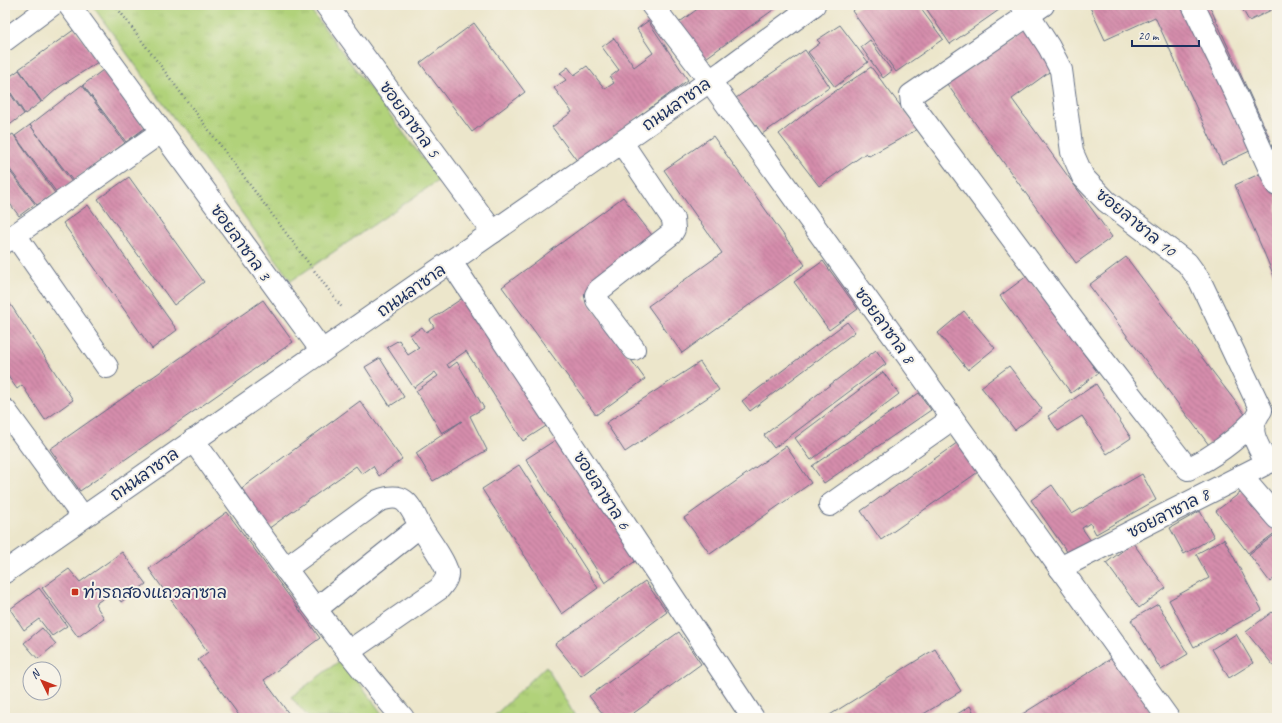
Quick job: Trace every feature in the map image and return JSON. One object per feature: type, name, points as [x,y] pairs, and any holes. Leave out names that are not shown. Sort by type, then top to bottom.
[{"type":"street","points":[[5,40],[52,5]]},
{"type":"street","name":"ซอยลาซาล 3","points":[[69,5],[322,351]]},
{"type":"street","name":"ซอยลาซาล 5","points":[[326,5],[493,232]]},
{"type":"street","name":"ซอยลาซาล 8","points":[[652,5],[710,81],[1168,718]]},
{"type":"street","name":"ถนนลาซาล","points":[[5,572],[622,143],[814,5]]},
{"type":"street","points":[[1193,5],[1235,92],[1277,185]]},
{"type":"street","points":[[1031,8],[911,94],[912,104],[1090,343],[1188,469],[1207,460],[1268,413]]},
{"type":"street","name":"ซอยลาซาล 10","points":[[1031,8],[1061,70],[1072,152],[1083,177],[1106,201],[1187,263],[1200,281],[1268,413],[1253,434],[1272,460]]},
{"type":"street","points":[[107,367],[10,238],[161,132]]},
{"type":"street","points":[[622,143],[675,224],[671,234],[599,290],[596,295],[598,300],[634,349]]},
{"type":"street","name":"ซอยลาซาล 6","points":[[451,262],[753,718]]},
{"type":"street","points":[[5,410],[83,517]]},
{"type":"street","points":[[830,505],[952,419]]},
{"type":"street","points":[[193,440],[285,569],[348,652],[403,718]]},
{"type":"street","name":"ซอยลาซาล 8","points":[[1060,568],[1272,460]]},
{"type":"street","points":[[1241,476],[1277,518]]},
{"type":"street","points":[[285,569],[378,501],[391,496],[401,498],[409,506],[443,564],[447,573],[446,581],[439,589],[348,652]]},
{"type":"street","points":[[316,609],[420,526]]},
{"type":"path","points":[[115,5],[357,327]]},
{"type":"green space","points":[[92,5],[307,5],[439,180],[291,281]]},
{"type":"green space","points":[[342,659],[385,718],[309,718],[291,697]]},
{"type":"green space","points":[[546,666],[576,718],[492,718]]},
{"type":"building","points":[[703,5],[780,5],[703,60],[677,24]]},
{"type":"building","points":[[861,5],[918,5],[943,39],[896,72],[852,11]]},
{"type":"building","points":[[924,5],[995,5],[999,10],[950,44]]},
{"type":"building","points":[[1089,5],[1209,5],[1271,141],[1222,164],[1155,17],[1105,40]]},
{"type":"building","points":[[1240,5],[1277,5],[1277,7],[1249,21]]},
{"type":"building","points":[[648,21],[688,80],[578,162],[552,127],[572,112],[554,88],[566,80],[560,73],[568,67],[574,75],[587,66],[605,89],[614,83],[610,77],[619,70],[602,47],[614,38],[634,67],[653,53],[637,29]]},
{"type":"building","points":[[474,23],[525,92],[472,132],[420,63]]},
{"type":"building","points":[[840,25],[868,62],[835,87],[808,52],[820,43],[817,40]]},
{"type":"building","points":[[1027,27],[1056,67],[1012,99],[1112,237],[1076,263],[947,84]]},
{"type":"building","points":[[75,29],[98,62],[58,88],[42,102],[19,69]]},
{"type":"building","points":[[870,40],[892,71],[883,78],[861,47]]},
{"type":"building","points":[[805,50],[830,87],[762,134],[736,98]]},
{"type":"building","points":[[871,67],[918,129],[869,156],[866,153],[819,186],[779,134],[825,98]]},
{"type":"building","points":[[19,70],[41,102],[25,114],[5,84],[5,80]]},
{"type":"building","points":[[103,70],[145,128],[126,142],[83,85]]},
{"type":"building","points":[[82,85],[125,143],[73,181],[30,125]]},
{"type":"building","points":[[5,86],[24,114],[7,127],[5,124]]},
{"type":"building","points":[[30,125],[72,182],[57,193],[15,136]]},
{"type":"building","points":[[13,134],[55,193],[37,205],[5,163],[5,139]]},
{"type":"building","points":[[713,136],[805,265],[682,353],[648,306],[722,253],[664,170]]},
{"type":"building","points":[[5,165],[35,204],[19,216],[5,197]]},
{"type":"building","points":[[1277,166],[1277,283],[1235,185]]},
{"type":"building","points":[[129,177],[204,282],[174,305],[98,199]]},
{"type":"building","points":[[623,197],[658,243],[585,297],[645,379],[596,415],[502,287]]},
{"type":"building","points":[[88,205],[177,330],[152,349],[63,223]]},
{"type":"building","points":[[1126,257],[1247,417],[1209,445],[1089,285]]},
{"type":"building","points":[[823,261],[858,309],[829,330],[794,282]]},
{"type":"building","points":[[1027,276],[1098,373],[1071,393],[1000,296]]},
{"type":"building","points":[[5,296],[73,400],[45,420],[22,385],[17,389],[5,372]]},
{"type":"building","points":[[464,297],[554,421],[523,441],[466,351],[447,364],[449,368],[457,362],[484,408],[470,416],[487,450],[433,481],[416,453],[462,421],[442,433],[416,391],[438,376],[435,372],[414,388],[387,347],[399,340],[408,355],[419,348],[410,335],[422,327],[426,332],[434,327],[430,320]]},
{"type":"building","points":[[263,300],[293,342],[80,491],[50,449]]},
{"type":"building","points":[[964,311],[995,348],[968,370],[938,333]]},
{"type":"building","points":[[847,322],[855,332],[750,411],[742,401]]},
{"type":"building","points":[[876,350],[886,364],[774,448],[764,435]]},
{"type":"building","points":[[380,358],[404,397],[390,406],[365,367]]},
{"type":"building","points":[[700,362],[719,390],[625,452],[606,423]]},
{"type":"building","points":[[1009,366],[1042,409],[1015,430],[981,387]]},
{"type":"building","points":[[883,372],[899,394],[811,460],[795,438]]},
{"type":"building","points":[[1096,384],[1131,438],[1107,454],[1082,416],[1058,431],[1048,416]]},
{"type":"building","points":[[919,393],[931,410],[824,483],[812,466]]},
{"type":"building","points":[[360,401],[402,459],[379,476],[373,466],[362,474],[356,466],[268,529],[239,490]]},
{"type":"building","points":[[563,435],[641,557],[605,583],[526,459]]},
{"type":"building","points":[[961,440],[981,470],[881,540],[861,511]]},
{"type":"building","points":[[786,446],[811,483],[710,554],[684,518]]},
{"type":"building","points":[[519,465],[598,588],[562,614],[482,489]]},
{"type":"building","points":[[1142,474],[1156,500],[1096,534],[1090,523],[1082,528],[1091,541],[1070,556],[1031,500],[1052,485],[1072,514]]},
{"type":"building","points":[[1244,490],[1276,532],[1248,553],[1216,511]]},
{"type":"building","points":[[1200,511],[1214,537],[1184,554],[1170,528]]},
{"type":"building","points":[[227,512],[320,638],[264,680],[292,718],[241,718],[198,660],[208,652],[149,569]]},
{"type":"building","points":[[1277,533],[1277,576],[1270,582],[1249,554]]},
{"type":"building","points":[[1224,539],[1262,610],[1194,647],[1169,600],[1209,578],[1196,554]]},
{"type":"building","points":[[1133,543],[1166,588],[1139,608],[1106,563]]},
{"type":"building","points":[[122,552],[146,584],[121,602],[114,591],[95,604],[104,618],[78,637],[42,588],[69,569],[80,582]]},
{"type":"building","points":[[645,581],[667,612],[581,676],[555,644]]},
{"type":"building","points":[[39,588],[67,626],[52,636],[39,619],[24,630],[10,609]]},
{"type":"building","points":[[1158,604],[1188,654],[1161,670],[1131,620]]},
{"type":"building","points":[[1272,612],[1277,617],[1277,670],[1246,632]]},
{"type":"building","points":[[42,628],[56,644],[38,659],[24,643]]},
{"type":"building","points":[[679,632],[701,664],[627,718],[606,718],[589,696]]},
{"type":"building","points":[[1236,634],[1253,663],[1229,678],[1212,649]]},
{"type":"building","points":[[935,649],[961,691],[917,718],[825,718]]},
{"type":"building","points":[[1117,655],[1153,714],[1146,718],[1016,718]]},
{"type":"building","points":[[970,706],[977,718],[951,718]]},
{"type":"place","name":"ท่ารถสองแถวลาซาล","points":[[75,592]]}]
